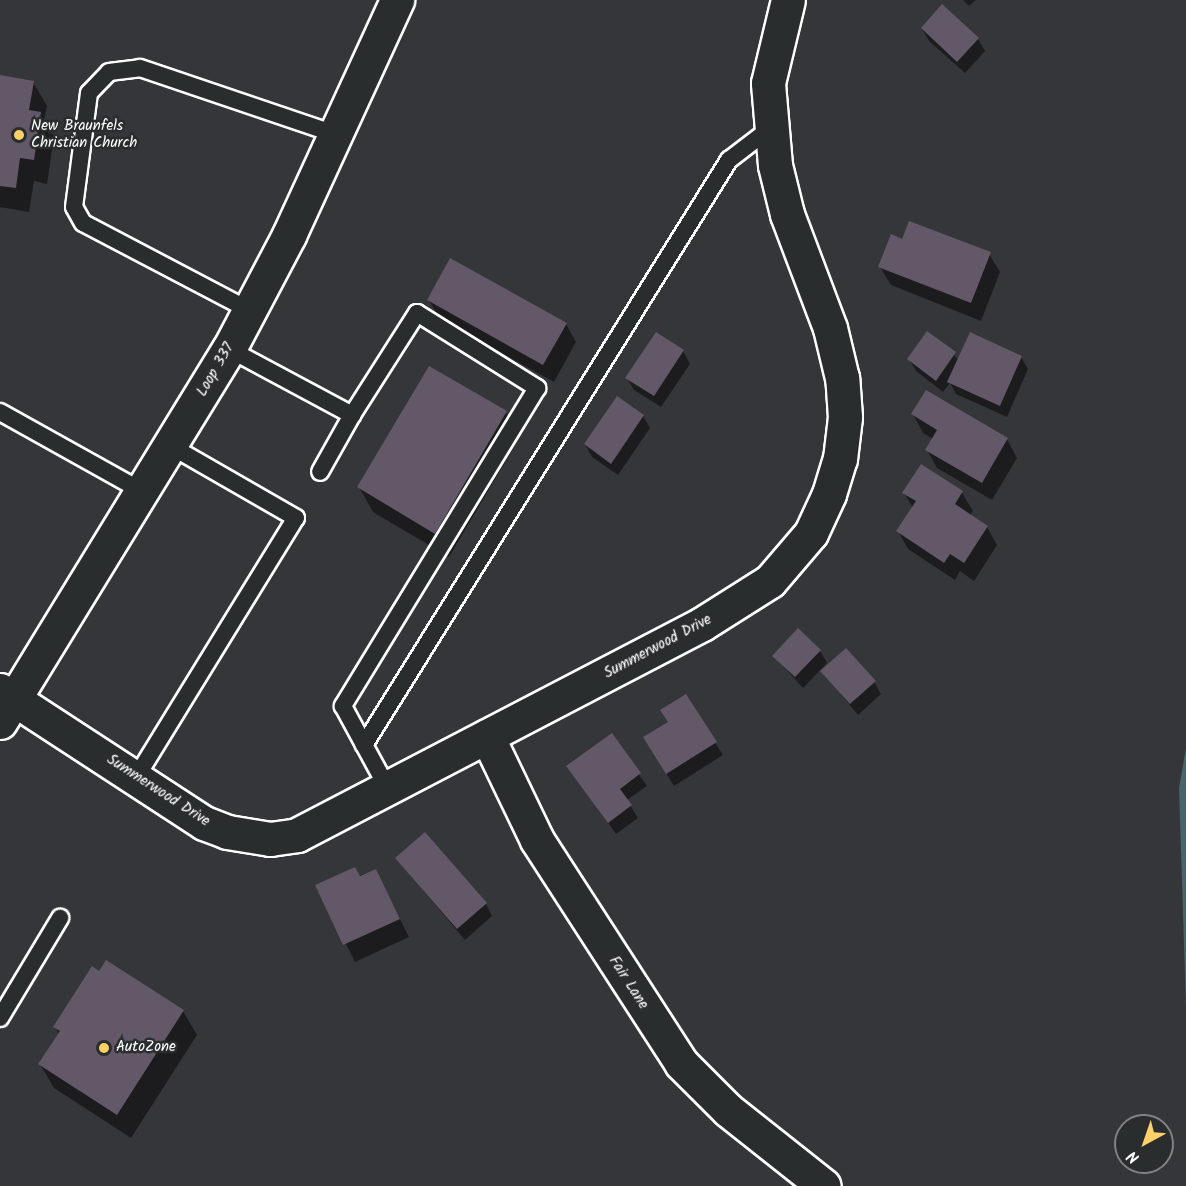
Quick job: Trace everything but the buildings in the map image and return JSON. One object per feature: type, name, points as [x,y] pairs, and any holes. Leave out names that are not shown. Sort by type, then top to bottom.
[{"type":"street","name":"Loop 337","points":[[5,704],[144,492],[229,349],[335,134],[397,0]]},
{"type":"street","name":"Summerwood Drive","points":[[5,704],[136,776],[204,823],[227,832],[270,839],[297,835],[747,598],[792,559],[811,533],[829,494],[840,459],[844,417],[842,378],[830,328],[787,214],[775,165],[768,83],[788,0]]},
{"type":"street","name":"Fair Lane","points":[[487,736],[537,840],[681,1063],[728,1110],[824,1186]]},
{"type":"lane","points":[[249,310],[83,223],[74,207],[89,93],[109,72],[140,68],[335,134]]},
{"type":"lane","points":[[364,745],[729,160],[772,127]]},
{"type":"lane","points":[[320,472],[352,415],[417,313],[537,388],[343,706],[387,788]]},
{"type":"lane","points":[[229,349],[352,415]]},
{"type":"lane","points":[[0,412],[144,492]]},
{"type":"lane","points":[[136,776],[296,518],[171,446]]},
{"type":"lane","points":[[0,1018],[60,918]]},
{"type":"water","points":[[1186,748],[1186,1007],[1179,788]]},
{"type":"place","name":"New Braunfels Christian Church","points":[[19,135]]},
{"type":"place","name":"AutoZone","points":[[104,1048]]}]
